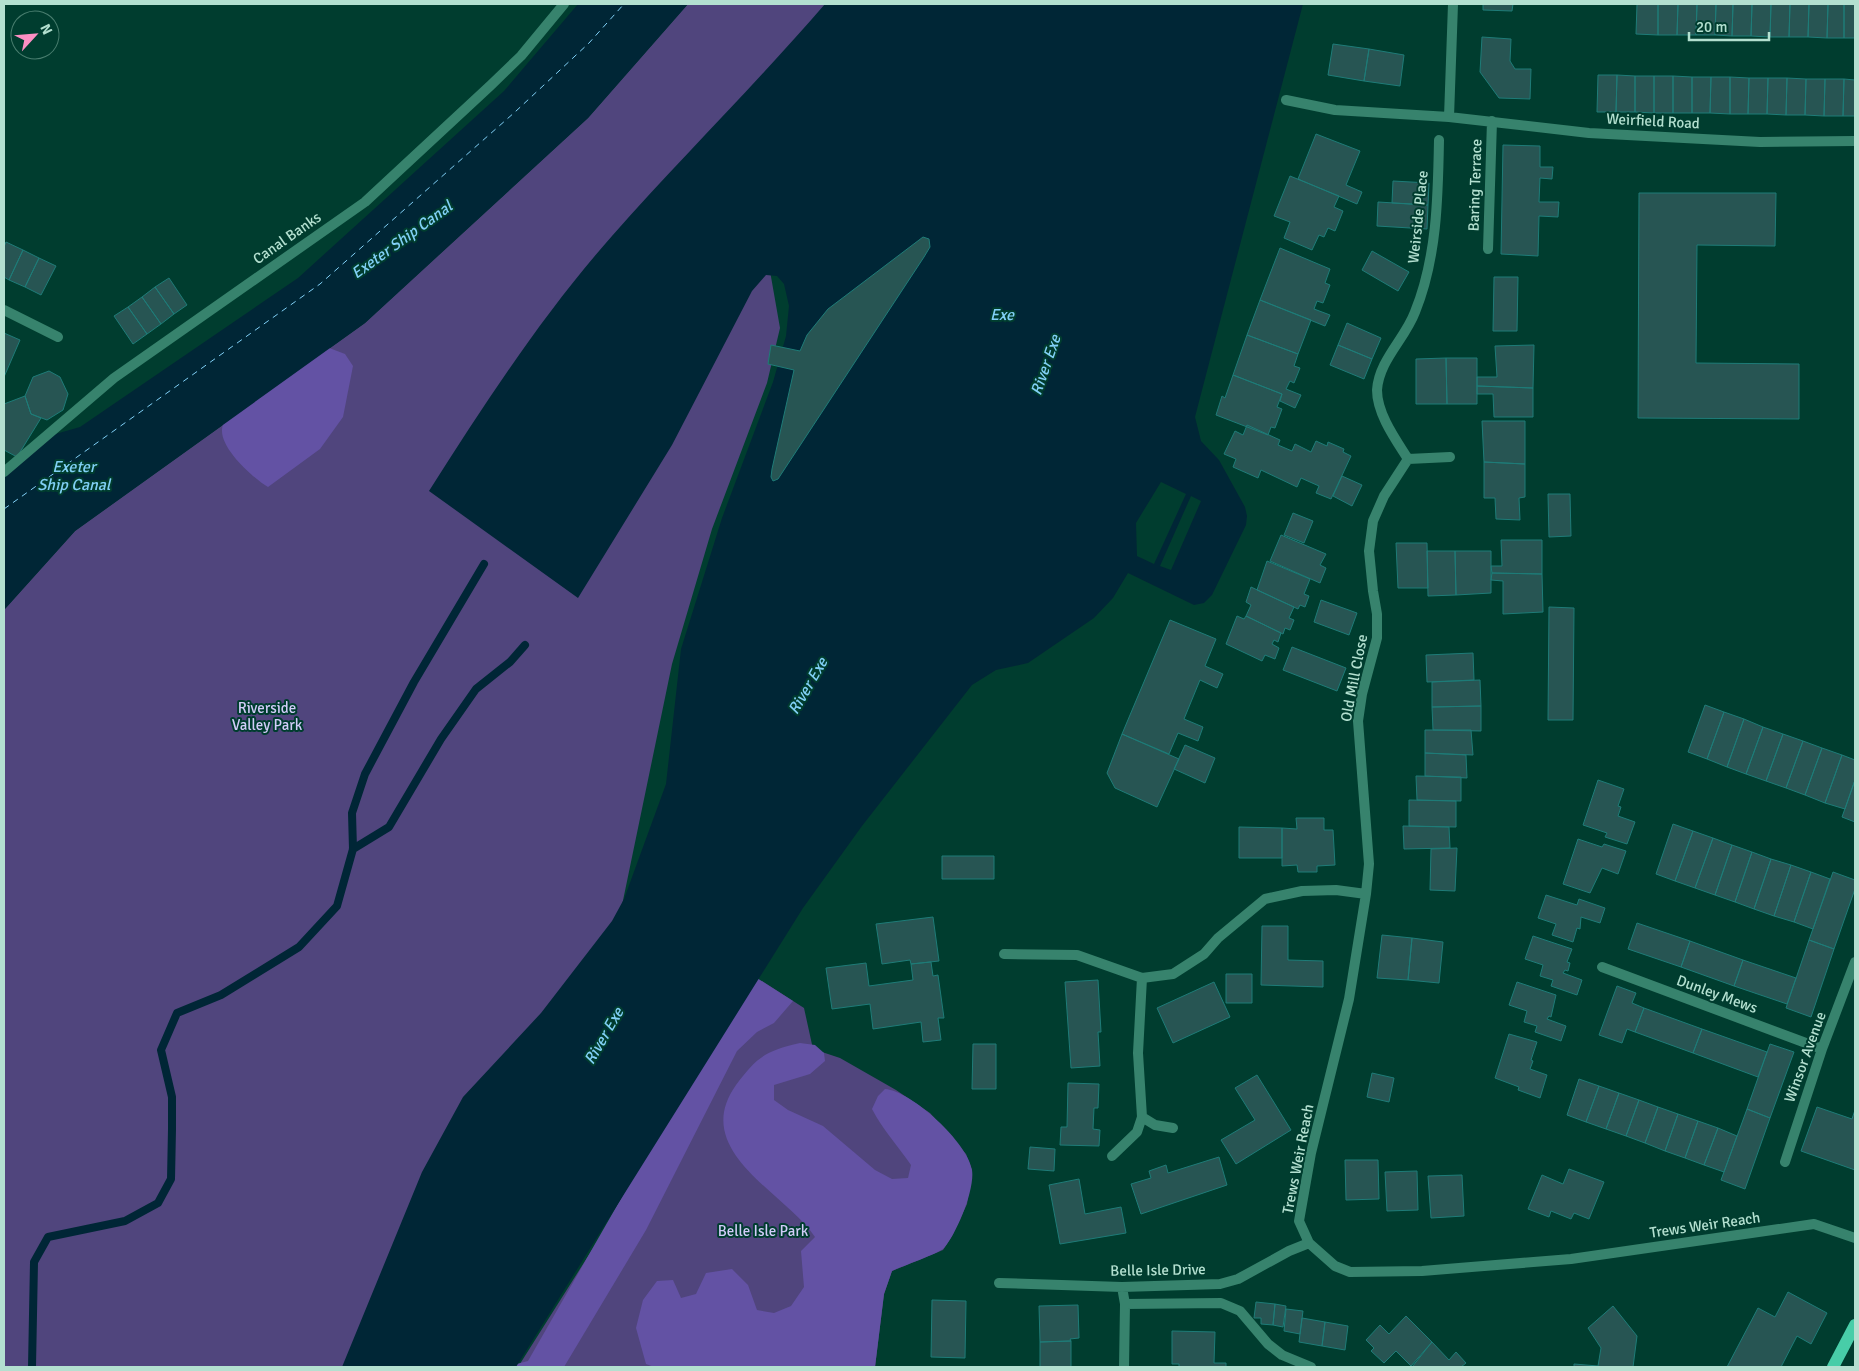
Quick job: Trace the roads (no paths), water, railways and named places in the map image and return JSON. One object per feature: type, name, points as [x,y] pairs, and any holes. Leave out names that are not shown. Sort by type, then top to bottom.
[{"type":"main road","points":[[1833,1367],[1855,1324]]},
{"type":"street","name":"Canal Banks","points":[[4,472],[114,378],[365,202],[492,85],[521,56],[564,4]]},
{"type":"street","points":[[1449,117],[1453,4]]},
{"type":"street","name":"Weirfield Road","points":[[1286,100],[1335,110],[1449,117],[1589,133],[1732,140],[1855,141]]},
{"type":"street","name":"Baring Terrace","points":[[1488,249],[1492,122]]},
{"type":"street","name":"Weirside Place","points":[[1408,459],[1382,412],[1377,392],[1385,364],[1415,313],[1430,265],[1438,197],[1439,140]]},
{"type":"street","points":[[4,310],[58,337]]},
{"type":"street","points":[[1408,459],[1450,457]]},
{"type":"street","name":"Old Mill Close","points":[[1366,894],[1368,864],[1358,721],[1362,694],[1378,638],[1377,614],[1372,591],[1370,551],[1373,521],[1384,496],[1408,459]]},
{"type":"street","points":[[1004,954],[1077,954],[1142,978],[1173,974],[1204,954],[1218,938],[1265,899],[1302,891],[1336,890],[1366,894]]},
{"type":"street","name":"Trews Weir Reach","points":[[1366,894],[1365,912],[1349,999],[1311,1153],[1301,1206],[1300,1221],[1309,1243],[1334,1266],[1350,1272],[1422,1271],[1571,1259],[1814,1224],[1855,1238]]},
{"type":"street","name":"Winsor Avenue","points":[[1785,1162],[1822,1049],[1855,962]]},
{"type":"street","name":"Dunley Mews","points":[[1602,967],[1822,1049]]},
{"type":"street","points":[[1112,1156],[1137,1132],[1142,1117],[1138,1053],[1142,978]]},
{"type":"street","points":[[1142,1117],[1155,1125],[1173,1128]]},
{"type":"street","name":"Belle Isle Drive","points":[[1000,1283],[1122,1287],[1220,1284],[1238,1279],[1289,1251],[1309,1243]]},
{"type":"street","points":[[1122,1287],[1125,1304],[1124,1367]]},
{"type":"street","points":[[1125,1304],[1221,1303],[1240,1311],[1268,1344],[1282,1355],[1311,1367]]},
{"type":"water","name":"Exeter Ship Canal","points":[[578,4],[688,4],[588,118],[365,323],[75,531],[4,610],[4,476],[52,435],[80,427],[298,278],[504,91]]},
{"type":"water","name":"Exe","points":[[825,4],[1303,4],[1195,417],[1201,441],[1219,460],[1245,507],[1246,525],[1212,595],[1204,603],[1194,605],[1128,573],[1113,598],[1094,618],[1028,663],[996,670],[972,685],[862,826],[803,908],[516,1367],[342,1367],[422,1172],[463,1097],[541,1013],[612,921],[624,899],[666,784],[681,649],[722,518],[773,382],[786,336],[789,306],[784,284],[777,276],[766,275],[752,291],[672,445],[578,598],[429,491],[516,360],[562,296],[638,207]],"holes":[[[1161,482],[1186,494],[1154,564],[1137,556],[1136,523]],[[1191,496],[1201,501],[1171,570],[1160,566]]]},
{"type":"waterway","points":[[32,1367],[34,1262],[48,1237],[125,1221],[158,1203],[171,1179],[172,1129],[172,1097],[161,1050],[177,1013],[221,995],[299,947],[337,906],[353,849],[352,813],[365,774],[414,682],[484,564]]},
{"type":"waterway","points":[[353,849],[389,827],[441,739],[476,689],[510,662],[525,645]]},
{"type":"water label","name":"River Exe","points":[[1046,365]]},
{"type":"water label","name":"River Exe","points":[[808,686]]},
{"type":"water label","name":"River Exe","points":[[604,1036]]},
{"type":"park label","name":"Riverside Valley Park","points":[[267,716]]},
{"type":"park label","name":"Belle Isle Park","points":[[763,1231]]}]
